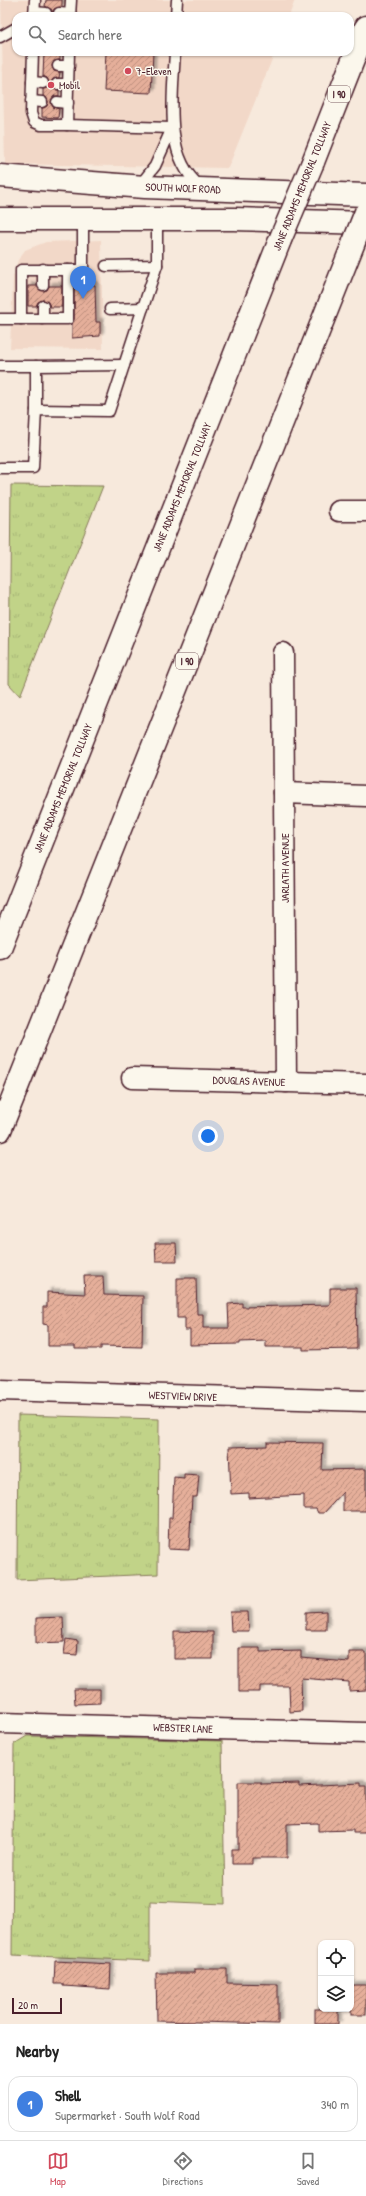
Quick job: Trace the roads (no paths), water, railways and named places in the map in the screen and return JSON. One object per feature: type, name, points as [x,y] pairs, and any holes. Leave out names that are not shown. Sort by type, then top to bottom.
[{"type":"main road","name":"JANE ADDAMS MEMORIAL TOLLWAY","points":[[0,948],[366,26]]},
{"type":"main road","name":"SOUTH WOLF ROAD","points":[[0,176],[139,186],[366,195]]},
{"type":"main road","name":"I 90","points":[[0,1130],[366,212]]},
{"type":"main road","points":[[0,219],[234,219],[366,223]]},
{"type":"street","points":[[339,511],[366,511]]},
{"type":"street","name":"JARLATH AVENUE","points":[[283,653],[286,1082]]},
{"type":"street","points":[[284,793],[366,796]]},
{"type":"street","name":"DOUGLAS AVENUE","points":[[132,1078],[366,1084]]},
{"type":"street","name":"WESTVIEW DRIVE","points":[[0,1390],[366,1401]]},
{"type":"street","name":"WEBSTER LANE","points":[[0,1723],[366,1733]]},
{"type":"lane","points":[[34,12],[35,0]]},
{"type":"lane","points":[[70,12],[71,0]]},
{"type":"lane","points":[[176,0],[176,12]]},
{"type":"lane","points":[[0,37],[12,30]]},
{"type":"lane","points":[[33,56],[31,113],[34,122],[41,125],[172,128]]},
{"type":"lane","points":[[67,125],[69,56]]},
{"type":"lane","points":[[175,56],[172,128],[184,167],[192,179],[204,189]]},
{"type":"lane","points":[[32,65],[43,65]]},
{"type":"lane","points":[[58,66],[69,66]]},
{"type":"lane","points":[[32,82],[43,83]]},
{"type":"lane","points":[[57,84],[68,84]]},
{"type":"lane","points":[[31,101],[42,102]]},
{"type":"lane","points":[[56,102],[68,103]]},
{"type":"lane","points":[[139,186],[148,177],[155,166],[172,128]]},
{"type":"lane","points":[[36,410],[109,411],[157,265],[158,219]]},
{"type":"lane","points":[[21,319],[21,270],[83,270],[83,220]]},
{"type":"lane","points":[[106,266],[157,265]]},
{"type":"lane","points":[[43,270],[43,285]]},
{"type":"lane","points":[[0,319],[68,319],[68,270]]},
{"type":"lane","points":[[43,306],[43,319]]},
{"type":"lane","points":[[110,309],[143,308]]},
{"type":"lane","points":[[0,366],[124,366]]},
{"type":"lane","points":[[0,468],[33,468],[36,410],[36,366]]},
{"type":"place","name":"7-Eleven","points":[[128,71]]},
{"type":"place","name":"Mobil","points":[[51,85]]},
{"type":"place","name":"Shell","points":[[83,299]]}]
